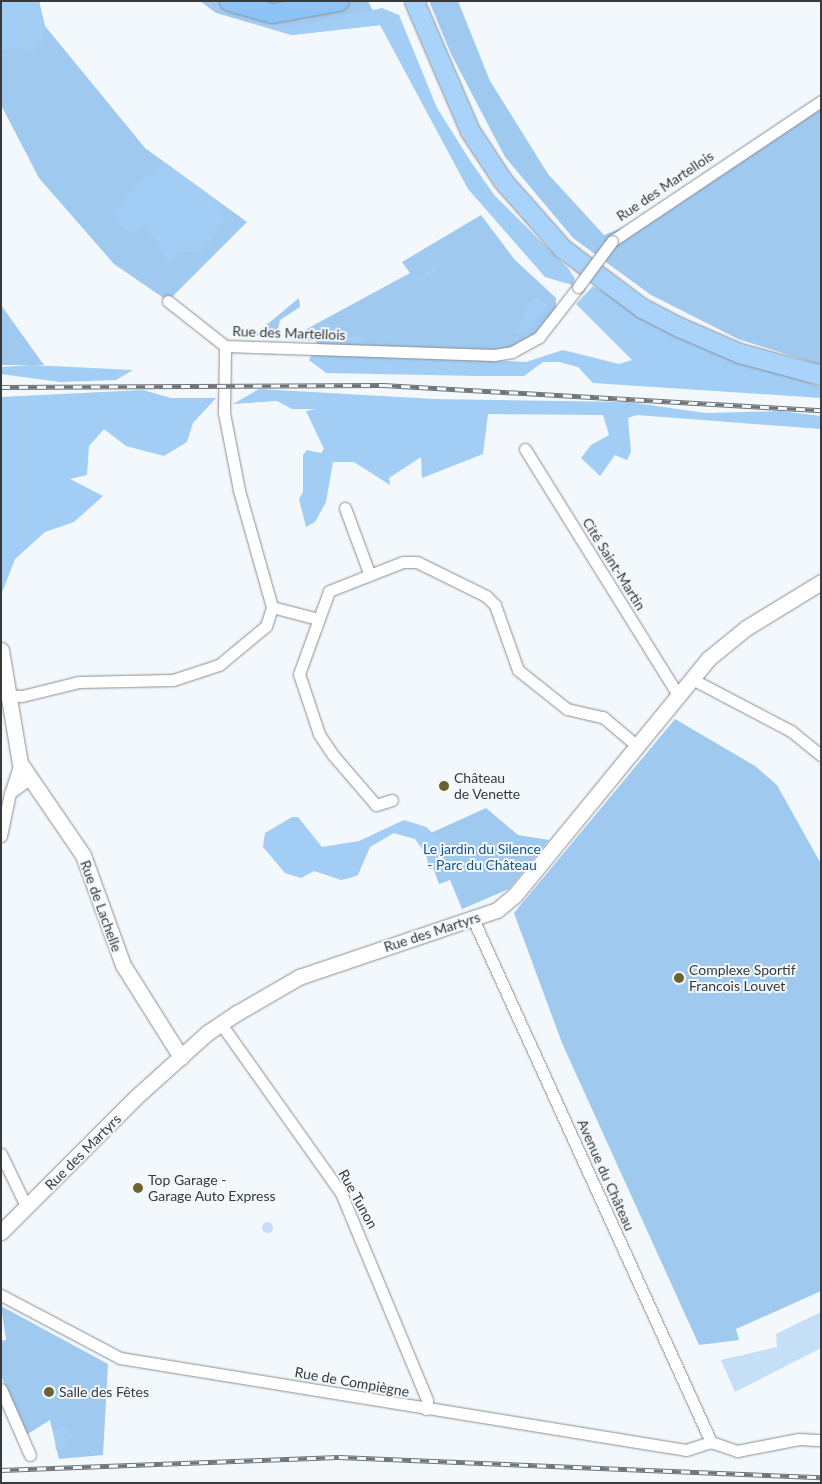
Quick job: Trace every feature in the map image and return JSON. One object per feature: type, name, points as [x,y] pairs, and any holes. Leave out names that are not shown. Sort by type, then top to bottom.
[{"type":"highway","points":[[229,1],[272,13],[339,1]]},
{"type":"main road","points":[[414,1],[470,131],[502,181],[562,248],[635,303],[679,327],[739,353],[821,375]]},
{"type":"street","name":"Rue des Martellois","points":[[272,607],[239,490],[224,413],[226,346],[494,356],[512,352],[540,337],[612,241],[821,102]]},
{"type":"street","points":[[168,301],[226,346]]},
{"type":"street","name":"Cité Saint-Martin","points":[[525,449],[678,695]]},
{"type":"street","points":[[345,508],[369,573]]},
{"type":"street","points":[[392,800],[376,806],[319,734],[299,674],[329,590],[369,573],[417,562],[486,596],[495,605],[518,670],[567,709],[602,717],[636,745]]},
{"type":"street","name":"Rue des Martyrs","points":[[1,1232],[182,1057],[221,1024],[299,977],[474,919],[497,910],[516,895],[636,745],[692,679],[746,628],[821,582]]},
{"type":"street","points":[[5,695],[79,682],[173,680],[219,665],[266,626],[272,607],[318,618]]},
{"type":"street","points":[[1,650],[5,695],[19,760],[1,836]]},
{"type":"street","points":[[692,679],[791,731],[821,755]]},
{"type":"street","name":"Rue de Lachelle","points":[[19,760],[83,855],[123,965],[182,1057]]},
{"type":"street","points":[[10,793],[32,777]]},
{"type":"street","name":"Avenue du Château","points":[[474,919],[711,1442]]},
{"type":"street","name":"Rue Tunon","points":[[221,1024],[341,1193],[420,1382],[426,1410]]},
{"type":"street","points":[[1,1154],[27,1208]]},
{"type":"street","name":"Rue de Compiègne","points":[[1,1295],[120,1358],[426,1410],[686,1450],[711,1442]]},
{"type":"street","points":[[1,1390],[30,1455]]},
{"type":"street","points":[[711,1442],[737,1451],[799,1440],[821,1440]]},
{"type":"green space","points":[[1,1],[39,1],[45,26],[145,148],[247,222],[168,301],[114,264],[39,178],[1,105]]},
{"type":"green space","points":[[200,1],[368,1],[380,25],[293,35],[216,13]]},
{"type":"green space","points":[[429,1],[458,1],[490,81],[548,174],[604,235],[670,208],[821,108],[821,365],[738,339],[651,295],[573,238],[505,157],[451,54]]},
{"type":"green space","points":[[481,215],[515,260],[556,298],[556,308],[535,334],[509,349],[456,353],[318,346],[315,339],[290,338],[410,273],[402,262]]},
{"type":"green space","points":[[299,298],[300,307],[280,320],[277,334],[253,336]]},
{"type":"green space","points":[[1,305],[41,361],[44,365],[1,365]]},
{"type":"green space","name":"Complexe Sportif Francois Louvet","points":[[675,719],[755,766],[777,785],[821,864],[821,1291],[736,1329],[739,1340],[699,1345],[562,1043],[514,913]]},
{"type":"green space","name":"Le jardin du Silence - Parc du Château","points":[[486,808],[518,835],[549,840],[509,889],[462,909],[450,880],[439,884],[422,837]]},
{"type":"green space","points":[[1,1306],[108,1364],[103,1455],[59,1459],[50,1420],[26,1435],[26,1441],[1,1375],[1,1341],[6,1340]]},
{"type":"shaded area","points":[[1,1],[39,1],[44,26],[42,41],[33,52],[15,47],[3,50],[1,56]]},
{"type":"shaded area","points":[[382,8],[399,15],[437,108],[471,162],[495,196],[568,268],[575,279],[572,285],[545,277],[468,189],[380,25],[291,35],[241,20],[290,27]]},
{"type":"shaded area","points":[[164,162],[211,196],[226,218],[203,251],[180,252],[171,265],[145,226],[138,232],[126,231],[113,215],[134,186]]},
{"type":"shaded area","points":[[448,261],[422,281],[417,280],[435,265]]},
{"type":"shaded area","points":[[593,286],[675,335],[821,387],[821,398],[593,383],[578,367],[559,362],[543,362],[524,376],[479,376],[326,373],[309,360],[314,350],[526,362],[563,350],[619,364],[632,360],[576,304]]},
{"type":"shaded area","points":[[540,297],[547,306],[525,334],[515,334],[531,300]]},
{"type":"shaded area","points":[[349,335],[365,337],[363,342],[289,340]]},
{"type":"shaded area","points":[[31,365],[133,370],[116,380],[60,382],[1,374],[1,367]]},
{"type":"shaded area","points":[[259,389],[434,399],[629,402],[705,413],[781,411],[821,416],[821,429],[637,415],[628,418],[631,452],[627,460],[615,455],[600,476],[581,458],[591,445],[609,435],[603,415],[488,414],[483,454],[422,478],[421,457],[389,478],[390,485],[354,462],[333,462],[326,502],[315,522],[306,527],[299,499],[303,492],[303,455],[307,450],[321,453],[324,449],[306,411],[316,409],[292,409],[277,401],[233,404]]},
{"type":"shaded area","points":[[143,390],[171,398],[216,398],[193,423],[187,442],[164,456],[126,446],[104,429],[89,446],[87,475],[70,479],[103,496],[74,522],[45,532],[15,559],[1,595],[1,397]]},
{"type":"shaded area","points":[[292,817],[298,817],[322,847],[359,841],[404,820],[426,827],[440,840],[441,868],[429,869],[426,854],[415,839],[394,833],[370,847],[358,875],[350,878],[341,880],[314,871],[301,878],[285,873],[263,847],[265,833]]},
{"type":"shaded area","points":[[267,1221],[273,1227],[267,1233],[261,1227]]},
{"type":"shaded area","points":[[821,1312],[821,1348],[735,1392],[721,1360],[777,1347],[776,1334]]},
{"type":"shaded area","points":[[64,1425],[73,1435],[63,1449],[56,1450],[54,1431]]},
{"type":"railway","points":[[1,387],[383,385],[821,410]]},
{"type":"railway","points":[[1,1470],[339,1457],[821,1477]]},
{"type":"place","name":"Château de Venette","points":[[444,786]]},
{"type":"place","name":"Complexe Sportif Francois Louvet","points":[[679,978]]},
{"type":"place","name":"Top Garage - Garage Auto Express","points":[[138,1188]]},
{"type":"place","name":"Salle des Fêtes","points":[[49,1392]]}]
